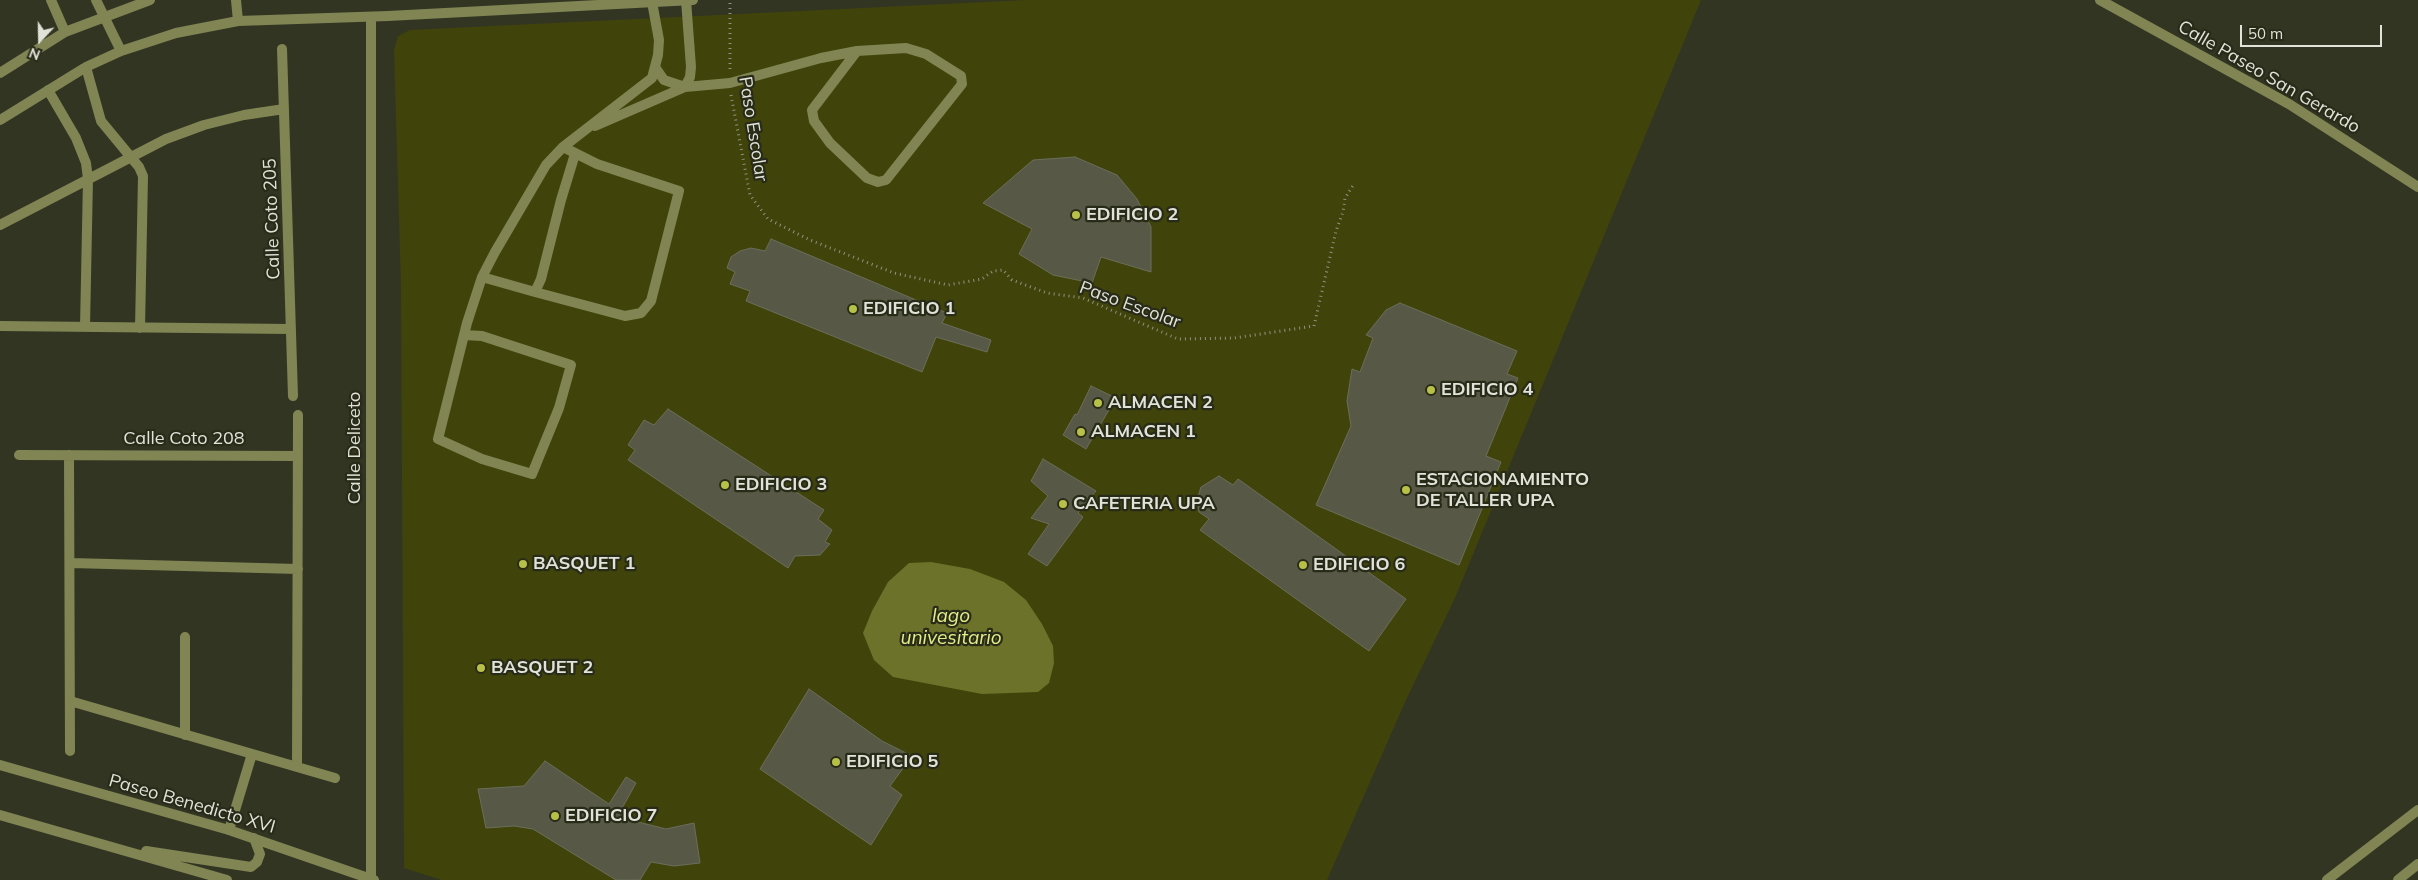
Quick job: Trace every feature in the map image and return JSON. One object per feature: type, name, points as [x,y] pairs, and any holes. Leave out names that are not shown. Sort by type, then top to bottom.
[{"type":"street","points":[[51,0],[65,32]]},
{"type":"street","points":[[96,0],[121,51]]},
{"type":"street","points":[[0,72],[65,32],[103,16],[150,0]]},
{"type":"street","points":[[236,0],[238,21]]},
{"type":"street","points":[[685,87],[692,66],[686,0]]},
{"type":"street","points":[[0,120],[86,66],[121,51],[176,33],[238,21],[371,17],[693,0]]},
{"type":"street","name":"Calle Paseo San Gerardo","points":[[2100,0],[2289,104],[2418,187]]},
{"type":"street","points":[[464,335],[482,336],[571,365],[555,417],[532,474],[491,462],[438,439],[464,335],[482,277],[546,165],[564,147],[642,88],[652,78],[659,40],[652,2]]},
{"type":"street","name":"Calle Deliceto","points":[[371,17],[372,880]]},
{"type":"street","points":[[590,128],[612,121],[685,87],[730,82],[821,58],[857,51],[906,48],[926,54],[961,76],[962,84],[886,180],[878,182],[867,178],[830,143],[814,121],[812,110],[857,51]]},
{"type":"street","name":"Calle Coto 205","points":[[282,49],[293,396]]},
{"type":"street","points":[[86,66],[97,112],[143,176],[140,328]]},
{"type":"street","points":[[655,68],[664,80],[685,87]]},
{"type":"street","points":[[48,90],[82,150],[88,179],[85,327]]},
{"type":"street","points":[[0,225],[166,138],[204,125],[244,115],[284,109]]},
{"type":"street","points":[[482,277],[625,316],[641,313],[651,301],[679,191],[597,164],[564,147]]},
{"type":"street","points":[[535,292],[541,279],[575,154]]},
{"type":"street","points":[[0,326],[291,329]]},
{"type":"street","points":[[297,767],[298,415]]},
{"type":"street","name":"Calle Coto 208","points":[[19,455],[298,456]]},
{"type":"street","points":[[70,455],[70,751]]},
{"type":"street","points":[[71,563],[298,569]]},
{"type":"street","points":[[185,637],[186,735]]},
{"type":"street","points":[[70,701],[335,778]]},
{"type":"street","points":[[229,830],[252,754]]},
{"type":"street","name":"Paseo Benedicto XVI","points":[[0,765],[229,830],[372,880]]},
{"type":"street","points":[[2327,880],[2418,810]]},
{"type":"street","points":[[0,814],[227,880]]},
{"type":"street","points":[[88,841],[251,867],[257,862],[260,854],[254,838]]},
{"type":"street","points":[[2398,880],[2418,864]]},
{"type":"path","name":"Paso Escolar","points":[[730,0],[730,82],[741,156],[750,195],[768,219],[810,240],[894,273],[948,285],[982,279],[993,271],[1002,270],[1012,280],[1047,293],[1083,298],[1178,339],[1234,338],[1314,326],[1345,198],[1354,184]]},
{"type":"shaded area","points":[[1027,0],[1701,0],[1455,598],[1405,702],[1327,880],[442,880],[404,868],[401,285],[394,50],[398,36],[410,30]]},
{"type":"water","name":"lago univesitario","points":[[931,562],[970,569],[1004,582],[1026,600],[1042,624],[1053,646],[1054,663],[1049,683],[1038,692],[982,694],[893,677],[874,660],[863,633],[872,611],[888,582],[909,563]]},
{"type":"building","name":"EDIFICIO 2","points":[[1075,157],[1117,175],[1137,199],[1151,227],[1151,272],[1101,257],[1092,283],[1053,275],[1019,254],[1032,229],[983,203],[1033,160]]},
{"type":"building","name":"EDIFICIO 1","points":[[771,239],[947,313],[942,323],[991,340],[987,352],[936,337],[922,372],[746,301],[750,291],[730,284],[735,272],[727,268],[731,257],[740,251],[751,248],[765,251]]},
{"type":"building","points":[[1400,303],[1517,351],[1507,374],[1518,378],[1486,456],[1501,462],[1459,565],[1316,505],[1351,426],[1347,401],[1352,369],[1360,372],[1373,338],[1366,335],[1386,310]]},
{"type":"building","points":[[1091,386],[1116,398],[1086,449],[1063,435],[1075,414],[1077,415]]},
{"type":"building","name":"EDIFICIO 3","points":[[668,409],[824,510],[818,519],[832,530],[825,542],[830,544],[820,555],[795,556],[788,568],[628,460],[635,450],[628,445],[644,420],[654,425]]},
{"type":"building","name":"CAFETERIA UPA","points":[[1043,459],[1096,491],[1078,513],[1083,517],[1047,566],[1028,554],[1049,524],[1031,518],[1048,496],[1031,481]]},
{"type":"building","name":"EDIFICIO 6","points":[[1219,476],[1233,485],[1238,479],[1406,599],[1369,651],[1200,530],[1209,519],[1199,512],[1197,500],[1201,487]]},
{"type":"building","name":"EDIFICIO 5","points":[[809,689],[882,741],[912,756],[890,786],[902,795],[871,845],[760,769]]},
{"type":"building","name":"EDIFICIO 7","points":[[545,761],[609,804],[626,777],[636,783],[620,812],[634,821],[666,829],[694,823],[700,863],[674,866],[651,862],[640,880],[616,880],[533,829],[514,826],[486,828],[478,789],[524,786]]},
{"type":"place","name":"EDIFICIO 2","points":[[1076,215]]},
{"type":"place","name":"EDIFICIO 1","points":[[853,309]]},
{"type":"place","name":"EDIFICIO 4","points":[[1431,390]]},
{"type":"place","name":"ALMACEN 2","points":[[1098,403]]},
{"type":"place","name":"ALMACEN 1","points":[[1081,432]]},
{"type":"place","name":"EDIFICIO 3","points":[[725,485]]},
{"type":"place","name":"ESTACIONAMIENTO DE TALLER UPA","points":[[1406,490]]},
{"type":"place","name":"CAFETERIA UPA","points":[[1063,504]]},
{"type":"place","name":"BASQUET 1","points":[[523,564]]},
{"type":"place","name":"EDIFICIO 6","points":[[1303,565]]},
{"type":"place","name":"BASQUET 2","points":[[481,668]]},
{"type":"place","name":"EDIFICIO 5","points":[[836,762]]},
{"type":"place","name":"EDIFICIO 7","points":[[555,816]]}]
